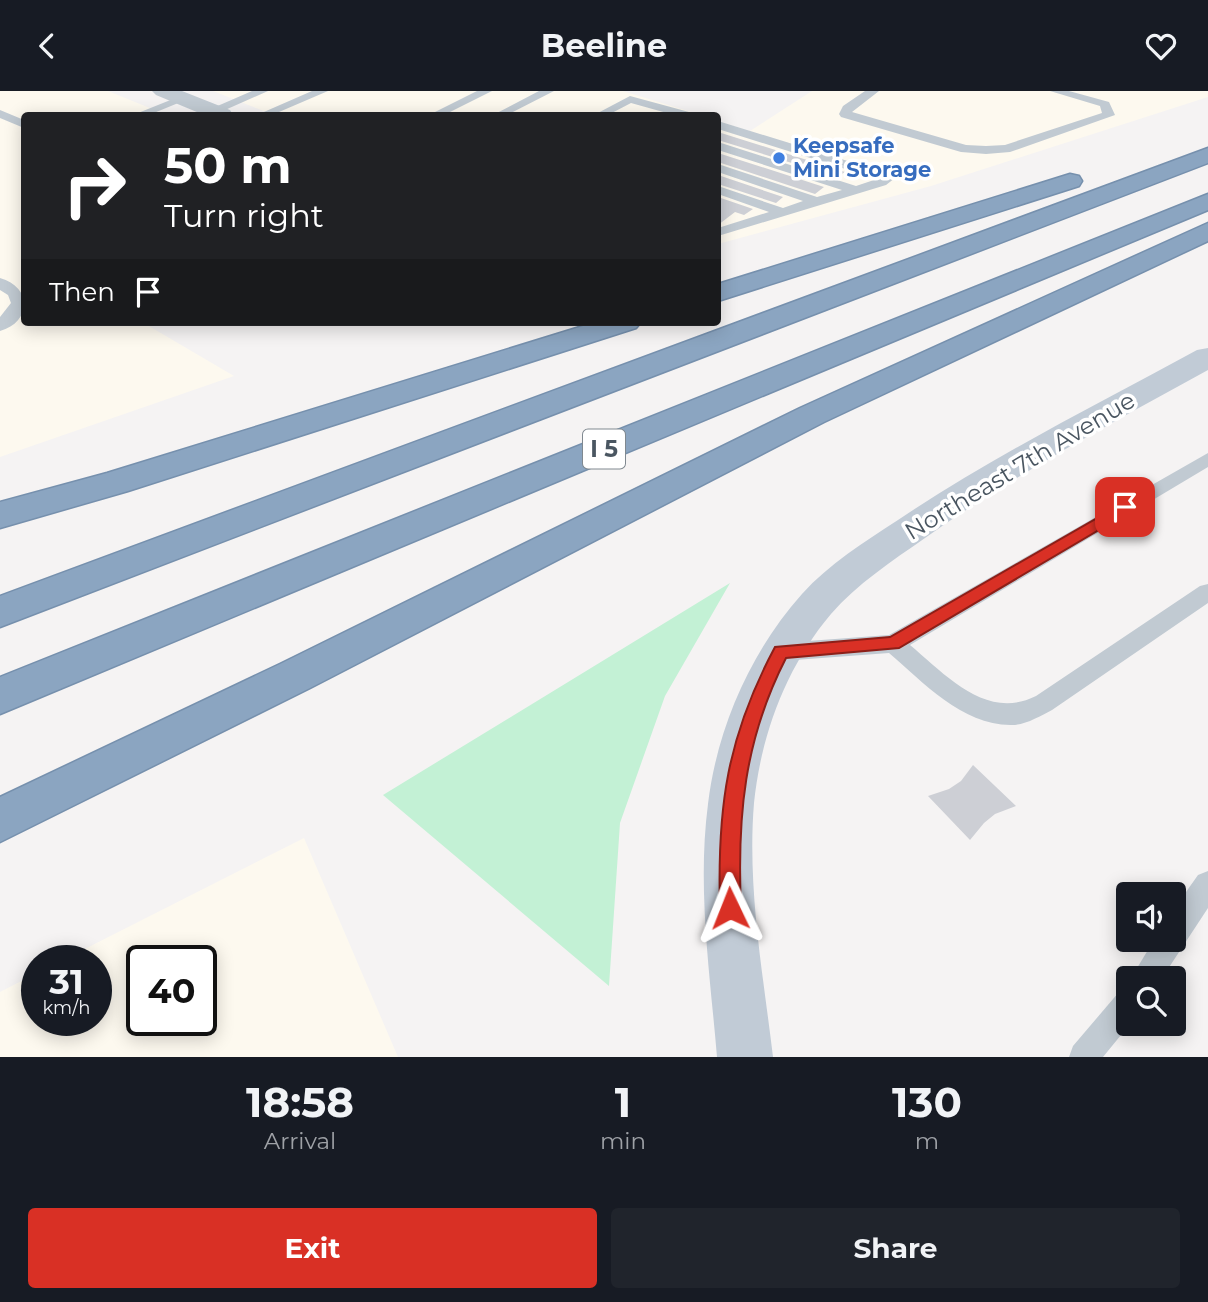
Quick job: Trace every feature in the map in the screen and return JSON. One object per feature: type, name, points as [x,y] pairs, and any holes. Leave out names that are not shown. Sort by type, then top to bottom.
[{"type":"highway","points":[[721,292],[1208,135]]},
{"type":"highway","name":"I 5","points":[[0,612],[1208,155]]},
{"type":"highway","name":"I 5","points":[[0,696],[1208,201]]},
{"type":"highway","points":[[0,820],[812,415],[1208,231]]},
{"type":"highway","points":[[0,515],[116,483],[613,326]]},
{"type":"street","points":[[172,95],[214,112]]},
{"type":"street","name":"Northeast 7th Avenue","points":[[745,1057],[730,908],[728,851],[732,802],[741,757],[760,691],[781,652],[808,613],[834,586],[913,527],[1002,471],[1208,357]]},
{"type":"lane","points":[[219,112],[262,91]]},
{"type":"lane","points":[[270,112],[322,91]]},
{"type":"lane","points":[[441,112],[486,91]]},
{"type":"lane","points":[[505,112],[548,91]]},
{"type":"lane","points":[[873,91],[847,109],[845,114],[965,149],[986,150],[1006,149],[1109,115],[1105,104],[1056,91]]},
{"type":"lane","points":[[144,112],[172,95]]},
{"type":"lane","points":[[606,112],[630,99],[672,112]]},
{"type":"lane","points":[[0,114],[21,123]]},
{"type":"lane","points":[[721,126],[888,178],[818,202],[721,229]]},
{"type":"lane","points":[[721,147],[856,190]]},
{"type":"lane","points":[[721,169],[818,202]]},
{"type":"lane","points":[[721,191],[782,212]]},
{"type":"lane","points":[[0,283],[15,293],[19,303],[16,311],[0,326]]},
{"type":"lane","points":[[781,652],[893,644],[1208,459]]},
{"type":"lane","points":[[893,644],[976,707],[995,714],[1013,715],[1044,703],[1208,592]]},
{"type":"lane","points":[[1186,917],[1208,884]]},
{"type":"lane","points":[[1084,1057],[1116,1018]]},
{"type":"shaded area","points":[[0,91],[108,91],[160,112],[21,112],[21,326],[149,326],[234,376],[0,457]]},
{"type":"shaded area","points":[[213,91],[623,91],[691,112],[266,112]]},
{"type":"shaded area","points":[[812,91],[1208,91],[1208,97],[931,186],[721,243],[721,122],[750,131]]},
{"type":"shaded area","points":[[304,838],[398,1057],[0,1057],[0,992],[21,981],[21,1036],[112,1036],[112,945],[93,945]]},
{"type":"green space","points":[[730,583],[665,696],[620,823],[609,986],[383,795]]},
{"type":"building","points":[[721,133],[845,172],[837,177],[721,141]]},
{"type":"building","points":[[721,154],[824,187],[815,194],[721,163]]},
{"type":"building","points":[[721,176],[783,197],[776,203],[721,185]]},
{"type":"building","points":[[721,198],[753,209],[744,215],[735,212],[721,223]]},
{"type":"building","points":[[973,765],[1016,806],[995,814],[970,840],[928,796],[949,789],[961,781]]},
{"type":"place","name":"Keepsafe Mini Storage","points":[[779,158]]},
{"type":"route","points":[[730,908],[728,851],[732,802],[741,757],[760,691],[781,652],[893,644],[1125,507]]}]
